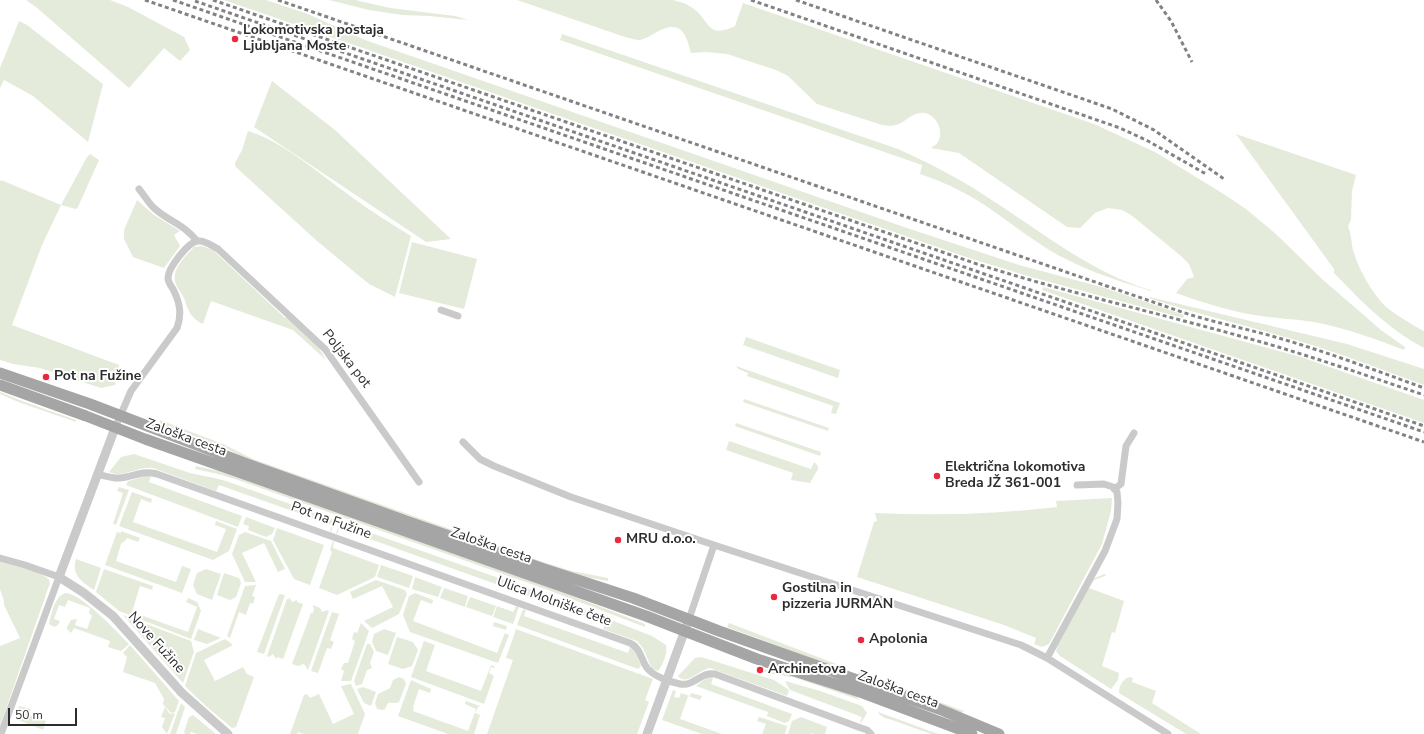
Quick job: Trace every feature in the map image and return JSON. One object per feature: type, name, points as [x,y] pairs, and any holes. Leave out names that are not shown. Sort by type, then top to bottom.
[{"type":"main road","name":"Zaloška cesta","points":[[0,373],[120,415],[247,464],[406,521],[544,569],[634,598],[719,631],[932,707],[1000,734]]},
{"type":"main road","name":"Zaloška cesta","points":[[0,385],[145,440],[685,631],[757,659],[842,686],[972,734]]},
{"type":"street","name":"Poljska pot","points":[[139,189],[152,206],[166,217],[182,225],[191,232],[197,240],[204,241],[218,249],[326,349],[419,482]]},
{"type":"street","points":[[1,734],[114,428],[131,391],[177,328],[180,320],[179,302],[168,280],[168,274],[183,251],[197,240]]},
{"type":"street","points":[[441,310],[458,316]]},
{"type":"street","points":[[1114,489],[1121,484],[1126,446],[1134,434]]},
{"type":"street","points":[[463,442],[480,459],[571,497],[1021,645],[1047,658],[1168,734]]},
{"type":"street","name":"Pot na Fužine","points":[[97,474],[108,478],[117,478],[150,472],[418,567]]},
{"type":"street","points":[[1047,658],[1107,545],[1117,520],[1117,492],[1114,489],[1104,484],[1077,485]]},
{"type":"street","points":[[647,734],[685,631],[714,545]]},
{"type":"street","points":[[0,558],[59,577]]},
{"type":"street","name":"Ulica Molniške čete","points":[[418,567],[630,643],[638,648],[645,665],[650,672],[667,680],[687,685],[704,675],[711,673],[867,730],[871,734]]},
{"type":"street","name":"Nove Fužine","points":[[59,577],[84,593],[113,616],[186,697],[228,734]]},
{"type":"green space","points":[[26,0],[110,0],[128,7],[184,37],[190,50],[180,61],[164,48],[129,88]]},
{"type":"green space","points":[[224,0],[266,0],[308,14],[365,40],[907,228],[1019,265],[1105,288],[1184,315],[1183,318],[1031,277],[969,258]]},
{"type":"green space","points":[[329,0],[355,0],[390,8],[455,16],[468,20],[402,15],[369,10]]},
{"type":"green space","points":[[517,0],[673,0],[689,6],[702,17],[709,26],[718,31],[735,26],[743,3],[1094,124],[1155,152],[1246,209],[1276,234],[1322,279],[1381,330],[1405,347],[1404,350],[1330,325],[1229,310],[1176,293],[1187,279],[1194,277],[1189,264],[1131,215],[1122,210],[1108,208],[1095,213],[1080,228],[1067,227],[959,153],[931,148],[938,142],[940,132],[938,123],[928,114],[920,113],[895,125],[882,125],[817,104],[788,76],[776,70],[727,54],[706,52],[691,53],[683,32],[675,27],[663,29],[646,38],[637,40]]},
{"type":"green space","points":[[19,21],[27,25],[103,84],[88,142],[33,96],[4,80],[0,88],[0,68]]},
{"type":"green space","points":[[562,34],[898,149],[966,183],[1071,253],[1107,273],[1151,291],[1097,273],[1058,255],[969,196],[950,186],[920,174],[922,165],[560,40]]},
{"type":"green space","points":[[272,81],[335,130],[451,239],[426,242],[254,127]]},
{"type":"green space","points":[[248,131],[288,150],[364,206],[411,236],[395,297],[369,284],[358,275],[317,241],[235,166]]},
{"type":"green space","points":[[1236,134],[1356,175],[1352,191],[1351,220],[1348,226],[1356,260],[1380,301],[1393,312],[1424,331],[1424,348],[1411,341],[1387,324],[1334,273],[1334,269]]},
{"type":"green space","points":[[90,154],[99,160],[78,207],[76,209],[61,205],[87,157]]},
{"type":"green space","points":[[1,180],[61,205],[42,245],[12,325],[119,365],[115,385],[101,388],[40,368],[13,364],[0,360],[0,182]]},
{"type":"green space","points":[[137,200],[154,215],[180,231],[174,235],[180,246],[164,268],[133,257],[124,239],[124,230]]},
{"type":"green space","points":[[412,242],[477,259],[464,309],[399,293]]},
{"type":"green space","points":[[202,246],[213,250],[285,318],[288,317],[316,343],[326,360],[293,330],[211,301],[203,324],[196,320],[189,311],[177,286],[175,274],[183,259],[194,247]]},
{"type":"green space","points":[[1043,287],[1301,357],[1424,400],[1424,423],[1042,290]]},
{"type":"green space","points":[[1150,297],[1347,344],[1424,369],[1424,385],[1309,344],[1185,309],[1149,298]]},
{"type":"green space","points":[[746,337],[840,370],[838,378],[743,345]]},
{"type":"green space","points":[[736,366],[840,403],[836,414],[831,413],[833,406],[747,376],[748,373],[738,369]]},
{"type":"green space","points":[[0,392],[76,420],[76,422],[21,403],[0,394]]},
{"type":"green space","points":[[744,399],[829,428],[828,431],[743,402]]},
{"type":"green space","points":[[160,420],[223,444],[253,459],[543,562],[572,571],[608,578],[608,581],[580,576],[306,480],[241,456],[222,446],[160,424]]},
{"type":"green space","points":[[736,423],[821,452],[820,456],[735,426]]},
{"type":"green space","points":[[729,441],[811,469],[814,462],[818,466],[818,469],[810,483],[791,480],[793,473],[726,450]]},
{"type":"green space","points":[[134,454],[190,473],[226,481],[335,520],[331,532],[332,525],[219,485],[216,491],[153,468],[120,474],[109,472],[121,457]]},
{"type":"green space","points":[[196,466],[219,471],[549,587],[645,624],[645,627],[548,590],[238,480],[195,469]]},
{"type":"green space","points":[[151,476],[149,482],[242,516],[238,527],[126,485],[128,481]]},
{"type":"green space","points":[[119,487],[129,490],[116,525],[113,524],[123,493],[117,491]]},
{"type":"green space","points":[[132,492],[152,499],[151,503],[141,499],[133,522],[217,552],[226,529],[215,525],[216,521],[237,529],[229,551],[213,560],[119,526]]},
{"type":"green space","points":[[1112,498],[1111,511],[1102,544],[1049,644],[1042,647],[1034,644],[1036,638],[1004,625],[857,577],[874,522],[877,521],[875,513],[989,513],[1057,507],[1056,501]]},
{"type":"green space","points":[[246,517],[275,528],[272,534],[266,537],[248,530],[249,526],[243,524]]},
{"type":"green space","points":[[340,522],[541,593],[652,636],[666,645],[666,655],[658,671],[652,669],[643,648],[637,641],[603,629],[605,623],[339,528],[337,534],[336,533]]},
{"type":"green space","points":[[277,528],[324,545],[310,585],[294,579],[273,540]]},
{"type":"green space","points":[[121,531],[140,538],[138,542],[127,538],[121,544],[116,561],[176,582],[182,566],[191,569],[182,593],[105,565],[117,532],[121,533]]},
{"type":"green space","points":[[245,532],[271,541],[285,569],[278,572],[264,543],[242,553],[256,582],[245,582],[232,554],[239,535]]},
{"type":"green space","points":[[333,541],[333,548],[379,565],[375,577],[337,595],[319,588],[332,552],[330,550]]},
{"type":"green space","points":[[76,559],[101,568],[94,590],[85,584],[76,574]]},
{"type":"green space","points":[[0,562],[25,568],[43,575],[49,580],[50,583],[0,726],[0,646],[20,638],[4,605],[0,589]]},
{"type":"green space","points":[[381,565],[413,576],[409,588],[377,577]]},
{"type":"green space","points":[[104,569],[153,586],[152,590],[140,586],[132,612],[188,632],[197,607],[186,602],[188,598],[197,602],[201,611],[191,639],[119,611],[96,592]]},
{"type":"green space","points":[[206,569],[221,574],[212,600],[197,594],[193,585],[197,573]]},
{"type":"green space","points":[[224,573],[239,578],[241,583],[236,597],[230,600],[217,595]]},
{"type":"green space","points":[[1104,574],[1106,575],[1094,580],[1089,588],[1124,601],[1115,633],[1112,632],[1102,666],[1119,673],[1118,680],[1111,689],[1060,656],[1056,651],[1093,579]]},
{"type":"green space","points":[[415,577],[442,587],[438,597],[412,589]]},
{"type":"green space","points":[[376,580],[405,590],[407,594],[399,614],[372,628],[364,621],[393,607],[382,586],[353,599],[350,592]]},
{"type":"green space","points":[[256,585],[252,596],[255,597],[253,604],[250,603],[246,615],[239,612],[230,638],[227,636],[245,586]]},
{"type":"green space","points":[[444,588],[468,596],[465,607],[440,598]]},
{"type":"green space","points":[[66,593],[73,595],[90,606],[129,644],[121,651],[108,647],[110,641],[74,628],[71,633],[67,627],[71,620],[77,619],[75,625],[87,629],[92,616],[89,613],[90,608],[68,600],[65,607],[59,605],[54,619],[60,621],[58,625],[54,627],[49,624],[56,601]]},
{"type":"green space","points":[[415,593],[433,600],[432,604],[421,600],[413,621],[497,653],[505,631],[505,633],[509,635],[498,663],[410,632],[403,615],[409,596]]},
{"type":"green space","points":[[279,594],[285,595],[264,654],[257,652]]},
{"type":"green space","points":[[289,597],[292,602],[297,600],[297,602],[303,604],[283,659],[277,657],[276,659],[273,654],[269,657],[267,656]]},
{"type":"green space","points":[[470,597],[496,606],[492,616],[466,607]]},
{"type":"green space","points":[[313,605],[320,608],[322,612],[327,610],[329,611],[308,670],[304,664],[298,666],[292,664],[311,613],[313,613]]},
{"type":"green space","points":[[497,606],[513,612],[516,606],[519,607],[513,624],[493,617]]},
{"type":"green space","points":[[523,609],[526,610],[524,616],[628,653],[630,647],[635,651],[641,666],[638,669],[517,625]]},
{"type":"green space","points":[[332,612],[339,614],[330,640],[334,642],[331,649],[327,648],[318,673],[311,671]]},
{"type":"green space","points":[[123,615],[191,641],[194,652],[183,683]]},
{"type":"green space","points":[[494,622],[507,626],[506,630],[493,626]]},
{"type":"green space","points":[[361,623],[369,631],[351,681],[341,681],[344,671],[341,669],[344,663],[348,663],[355,641],[352,639],[354,632],[357,633]]},
{"type":"green space","points":[[729,623],[844,667],[838,668],[727,627]]},
{"type":"green space","points":[[198,629],[221,638],[207,644],[194,640]]},
{"type":"green space","points":[[384,629],[396,633],[388,655],[376,651],[372,642],[374,634]]},
{"type":"green space","points":[[516,629],[653,679],[645,700],[649,702],[637,734],[487,734],[513,660],[506,658]]},
{"type":"green space","points":[[397,637],[413,642],[418,650],[412,666],[403,669],[388,664]]},
{"type":"green space","points":[[225,639],[233,645],[204,660],[215,681],[243,667],[247,674],[254,677],[236,727],[232,728],[185,686],[196,653]]},
{"type":"green space","points":[[424,641],[435,645],[426,671],[481,691],[491,665],[495,667],[491,667],[489,673],[494,676],[484,704],[411,677]]},
{"type":"green space","points":[[367,644],[370,644],[374,652],[370,663],[372,668],[367,670],[362,684],[356,686],[354,681]]},
{"type":"green space","points":[[130,645],[179,701],[175,712],[171,713],[163,704],[164,699],[155,683],[123,672],[127,657],[123,653]]},
{"type":"green space","points":[[701,657],[774,680],[789,690],[787,696],[710,668],[685,680],[678,676],[695,658]]},
{"type":"green space","points":[[765,669],[794,675],[855,695],[860,700],[796,678],[764,672]]},
{"type":"green space","points":[[858,672],[964,711],[962,713],[859,675]]},
{"type":"green space","points":[[709,676],[713,678],[711,684],[792,714],[789,721],[785,723],[767,716],[768,712],[696,686]]},
{"type":"green space","points":[[399,677],[404,679],[406,684],[399,702],[388,703],[385,709],[382,710],[377,709],[375,703],[378,694],[390,688],[393,680]]},
{"type":"green space","points":[[1129,677],[1133,678],[1132,682],[1156,691],[1152,703],[1201,734],[1186,734],[1119,693],[1121,684]]},
{"type":"green space","points":[[411,680],[431,689],[430,693],[419,689],[413,711],[468,731],[476,709],[465,704],[466,701],[480,706],[475,713],[480,715],[474,734],[448,734],[398,716]]},
{"type":"green space","points":[[785,681],[820,691],[862,706],[867,713],[860,723],[862,717],[790,690]]},
{"type":"green space","points":[[351,684],[365,714],[358,734],[304,734],[298,732],[297,734],[290,734],[304,695],[307,694],[310,698],[319,694],[333,724],[354,714],[341,686]]},
{"type":"green space","points":[[363,687],[376,692],[371,706],[364,703],[357,689]]},
{"type":"green space","points":[[673,690],[676,691],[674,697],[679,698],[681,693],[690,696],[691,693],[702,696],[700,700],[688,696],[680,719],[722,734],[702,734],[662,720]]},
{"type":"green space","points":[[181,703],[185,707],[176,734],[170,734]]},
{"type":"green space","points":[[19,706],[31,709],[29,715],[46,721],[43,730],[16,719],[15,717]]},
{"type":"green space","points":[[165,707],[170,714],[175,713],[167,734],[162,727],[165,718],[161,717]]},
{"type":"green space","points":[[878,712],[939,734],[931,734],[885,718]]},
{"type":"green space","points":[[193,715],[216,734],[197,734],[191,732],[190,734],[185,734],[184,732],[189,717]]},
{"type":"green space","points":[[759,717],[787,726],[785,734],[762,734],[766,724],[757,721]]},
{"type":"green space","points":[[801,717],[827,727],[825,734],[788,734],[792,721]]},
{"type":"railway","points":[[145,0],[1424,442]]},
{"type":"railway","points":[[173,0],[1424,432]]},
{"type":"railway","points":[[213,0],[977,264],[1051,286],[1275,346],[1424,395]]},
{"type":"railway","points":[[278,0],[1182,312],[1300,344],[1424,388]]},
{"type":"railway","points":[[751,0],[1120,128],[1148,141],[1206,174]]},
{"type":"railway","points":[[796,0],[1112,109],[1154,130],[1224,179]]},
{"type":"railway","points":[[1156,0],[1171,21],[1192,62]]},
{"type":"railway","points":[[195,1],[1424,426]]},
{"type":"place","name":"Lokomotivska postaja Ljubljana Moste","points":[[235,39]]},
{"type":"place","name":"Pot na Fužine","points":[[46,377]]},
{"type":"place","name":"Električna lokomotiva Breda JŽ 361-001","points":[[937,476]]},
{"type":"place","name":"MRU d.o.o.","points":[[618,540]]},
{"type":"place","name":"Gostilna in pizzeria JURMAN","points":[[774,597]]},
{"type":"place","name":"Apolonia","points":[[861,640]]},
{"type":"place","name":"Archinetova","points":[[760,670]]}]
